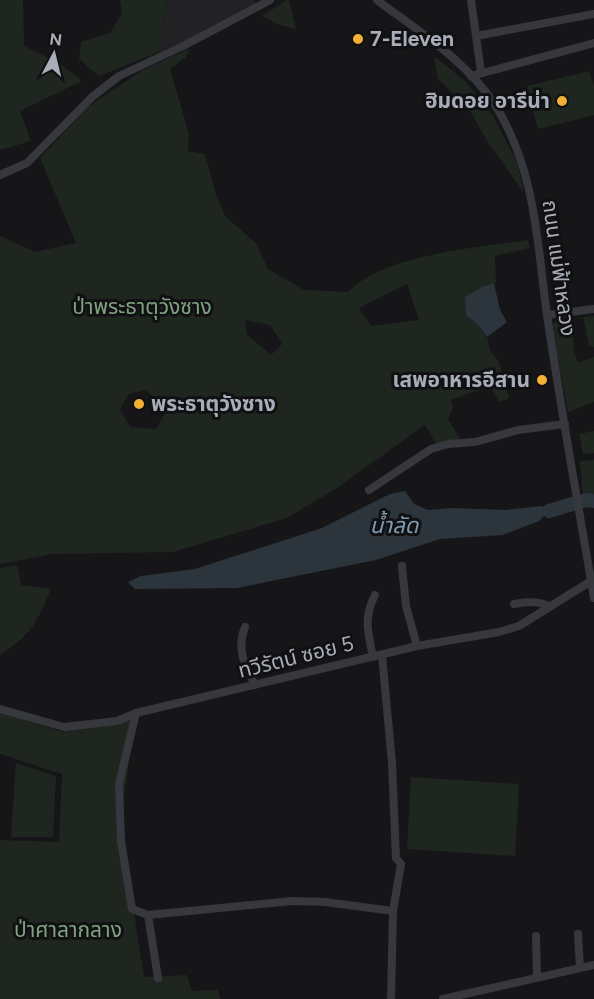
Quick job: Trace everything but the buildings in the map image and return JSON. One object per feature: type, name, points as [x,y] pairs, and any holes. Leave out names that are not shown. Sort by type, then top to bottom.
[{"type":"street","points":[[0,175],[27,162],[92,97],[119,76],[185,45],[270,0]]},
{"type":"street","name":"ถนน แม่ฟ้าหลวง","points":[[377,0],[447,54],[471,76],[496,106],[524,168],[536,218],[547,315],[582,526],[592,569],[591,581],[594,598]]},
{"type":"street","points":[[471,0],[481,72]]},
{"type":"street","points":[[476,36],[594,14]]},
{"type":"street","points":[[471,76],[594,43]]},
{"type":"street","points":[[547,315],[594,309]]},
{"type":"street","points":[[369,490],[431,449],[448,444],[475,442],[518,430],[565,424]]},
{"type":"street","points":[[402,566],[406,606],[417,646]]},
{"type":"street","name":"ทวีรัตน์ ซอย 5","points":[[0,709],[64,727],[117,721],[136,713],[417,646],[499,632],[519,626],[591,581]]},
{"type":"street","points":[[375,595],[368,609],[367,618],[377,656],[392,763],[396,858],[401,864],[393,911],[391,999]]},
{"type":"street","points":[[514,604],[537,602],[550,607]]},
{"type":"street","points":[[245,627],[241,645],[242,659],[255,685]]},
{"type":"street","points":[[136,713],[119,784],[121,842],[132,909],[148,915],[292,901],[325,902],[393,911]]},
{"type":"street","points":[[148,915],[158,978]]},
{"type":"street","points":[[578,934],[580,968]]},
{"type":"street","points":[[536,936],[537,978]]},
{"type":"street","points":[[443,999],[594,965]]},
{"type":"shaded area","points":[[167,0],[254,0],[256,5],[186,41],[159,52]]},
{"type":"green space","points":[[0,0],[23,0],[24,46],[62,65],[82,81],[20,111],[31,141],[0,150]]},
{"type":"green space","points":[[120,0],[167,0],[159,52],[99,76],[79,59],[81,42],[110,33],[122,13]]},
{"type":"green space","points":[[289,0],[296,29],[279,25],[262,16]]},
{"type":"green space","name":"ป่าพระธาตุวังซาง","points":[[190,48],[186,57],[170,69],[189,134],[188,151],[205,154],[216,194],[225,216],[256,243],[268,269],[304,290],[348,292],[364,279],[408,261],[458,250],[528,240],[530,248],[495,256],[496,283],[484,286],[466,315],[478,325],[488,340],[490,351],[499,362],[509,398],[500,402],[490,386],[451,400],[453,408],[448,419],[461,440],[436,444],[425,425],[337,488],[287,518],[173,552],[53,554],[0,564],[0,236],[35,252],[76,243],[40,158],[88,107],[141,71]],"holes":[[[407,284],[419,320],[371,326],[359,308]],[[245,320],[270,325],[282,344],[271,355],[247,335]],[[145,390],[158,400],[165,413],[156,429],[130,427],[120,409],[129,394]]]},
{"type":"green space","points":[[434,56],[466,82],[493,116],[517,162],[524,193],[486,139],[469,109],[438,79]]},
{"type":"green space","name":"ฮิมดอย อารีน่า","points":[[589,71],[594,86],[594,115],[538,129],[527,86]]},
{"type":"green space","points":[[594,316],[594,347],[589,346],[583,317]]},
{"type":"green space","points":[[556,319],[571,319],[574,351],[578,363],[594,357],[594,402],[568,412],[552,328]]},
{"type":"green space","points":[[594,431],[594,453],[583,454],[579,434]]},
{"type":"green space","points":[[594,460],[594,494],[583,493],[580,461]]},
{"type":"green space","points":[[17,565],[21,585],[51,589],[27,634],[0,655],[0,568]]},
{"type":"green space","name":"ป่าศาลากลาง","points":[[0,713],[63,732],[64,727],[136,713],[120,824],[144,977],[187,975],[192,991],[218,990],[220,999],[0,999],[0,840],[59,842],[62,774],[0,754]]},
{"type":"green space","points":[[16,763],[56,776],[53,837],[11,837]]},
{"type":"green space","points":[[411,777],[519,784],[515,856],[407,849]]},
{"type":"water","points":[[494,283],[500,310],[507,322],[487,337],[466,315],[465,297]]},
{"type":"water","name":"น้ำลัด","points":[[405,491],[414,504],[428,510],[453,508],[506,510],[541,506],[549,511],[539,521],[503,535],[440,539],[376,560],[237,588],[135,589],[128,582],[141,576],[195,569],[322,528],[390,494]]},
{"type":"waterway","name":"น้ำลัด","points":[[549,511],[586,500],[594,501]]},
{"type":"place","name":"7-Eleven","points":[[358,39]]},
{"type":"place","name":"ฮิมดอย อารีน่า","points":[[562,101]]},
{"type":"place","name":"เสพอาหารอีสาน","points":[[542,380]]},
{"type":"place","name":"พระธาตุวังซาง","points":[[139,404]]}]
